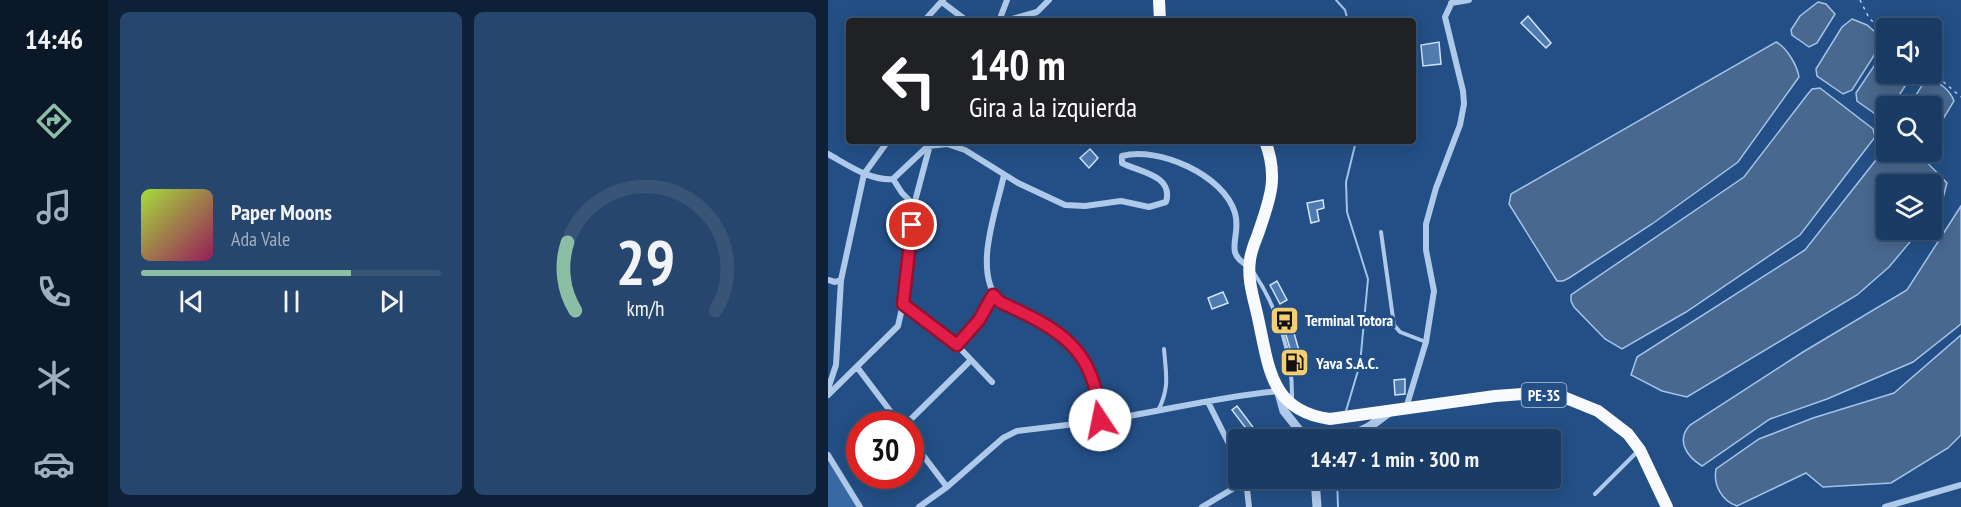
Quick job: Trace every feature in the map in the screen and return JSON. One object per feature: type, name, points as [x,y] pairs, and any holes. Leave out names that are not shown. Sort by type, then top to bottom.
[{"type":"highway","points":[[1159,0],[1160,18]]},
{"type":"highway","name":"PE-3S","points":[[1266,144],[1272,158],[1274,178],[1250,258],[1251,290],[1267,366],[1279,391],[1292,406],[1310,417],[1330,419],[1367,416],[1399,409],[1496,396],[1523,394],[1561,396],[1578,401],[1613,420],[1628,434],[1640,450],[1667,507]]},
{"type":"street","points":[[1000,18],[1007,0]]},
{"type":"street","points":[[1034,18],[1049,0]]},
{"type":"street","points":[[1366,429],[1399,409],[1426,342],[1434,291],[1426,250],[1426,224],[1436,188],[1460,125],[1464,104],[1445,17],[1452,2],[1468,0]]},
{"type":"street","points":[[927,18],[942,1],[963,18]]},
{"type":"street","points":[[1016,18],[1037,12]]},
{"type":"street","points":[[828,389],[836,365],[841,280],[864,174],[886,144]]},
{"type":"street","points":[[828,154],[864,174],[886,179],[893,178],[929,144],[947,144],[965,150],[1043,196],[1065,205],[1085,206],[1121,201],[1149,207],[1166,202],[1168,195],[1164,184],[1156,177],[1122,164],[1122,156],[1130,153],[1179,161],[1215,185],[1227,199],[1235,213],[1237,230],[1234,255],[1238,261],[1249,267]]},
{"type":"street","points":[[828,395],[898,326],[903,304],[914,205],[929,144]]},
{"type":"street","points":[[1004,175],[985,270],[993,295],[1000,302],[1065,336],[1084,358],[1091,375],[1100,420]]},
{"type":"street","points":[[893,178],[902,193],[914,205]]},
{"type":"street","points":[[828,280],[834,282],[841,280]]},
{"type":"street","points":[[957,345],[979,320],[993,295]]},
{"type":"street","points":[[903,304],[957,345],[992,382]]},
{"type":"street","points":[[919,411],[971,360]]},
{"type":"street","points":[[857,367],[890,411]]},
{"type":"street","points":[[919,507],[947,487],[1003,438],[1017,430],[1158,412],[1250,393],[1279,391],[1284,411],[1298,429]]},
{"type":"street","points":[[1208,402],[1228,442]]},
{"type":"street","points":[[828,455],[860,507]]},
{"type":"street","points":[[924,457],[947,487]]},
{"type":"street","points":[[1885,507],[1961,485]]},
{"type":"street","points":[[1202,507],[1232,489]]},
{"type":"street","points":[[1248,489],[1248,507]]},
{"type":"street","points":[[1316,489],[1317,507]]},
{"type":"lane","points":[[1381,232],[1394,325],[1400,332],[1426,342]]},
{"type":"lane","points":[[1249,267],[1270,298],[1275,312],[1290,367],[1292,406]]},
{"type":"lane","points":[[1158,412],[1166,395],[1164,349]]},
{"type":"lane","points":[[1595,494],[1640,450]]},
{"type":"path","points":[[1860,0],[1869,18],[1876,25]]},
{"type":"path","points":[[1942,81],[1961,97]]},
{"type":"shaded area","points":[[1818,2],[1826,4],[1835,14],[1817,43],[1809,47],[1792,35],[1791,30],[1800,16]]},
{"type":"shaded area","points":[[1852,19],[1867,25],[1876,33],[1876,52],[1852,90],[1843,94],[1817,76],[1816,69],[1842,27]]},
{"type":"shaded area","points":[[1776,42],[1791,57],[1799,77],[1738,162],[1652,224],[1569,278],[1557,281],[1509,204],[1511,194]]},
{"type":"shaded area","points":[[1876,63],[1876,84],[1906,84],[1899,96],[1876,96],[1876,114],[1857,101],[1856,93]]},
{"type":"shaded area","points":[[1923,84],[1940,84],[1950,93],[1954,101],[1942,121],[1942,96],[1915,96]]},
{"type":"shaded area","points":[[1820,88],[1873,129],[1875,137],[1800,235],[1686,312],[1622,349],[1605,339],[1574,307],[1571,295],[1744,177],[1812,89]]},
{"type":"shaded area","points":[[1876,160],[1876,162],[1927,162],[1938,174],[1876,174],[1876,240],[1912,240],[1889,267],[1857,295],[1687,397],[1662,391],[1631,375],[1637,357],[1805,250]]},
{"type":"shaded area","points":[[1942,178],[1947,183],[1942,202]]},
{"type":"shaded area","points":[[1961,206],[1961,324],[1913,362],[1827,399],[1770,419],[1702,466],[1687,453],[1683,442],[1690,425],[1803,352],[1907,290],[1939,240],[1942,240],[1942,236]]},
{"type":"shaded area","points":[[1961,335],[1961,435],[1948,448],[1891,483],[1823,487],[1806,473],[1737,506],[1720,492],[1716,481],[1716,469],[1759,439],[1813,418],[1894,393]]},
{"type":"shaded area","points":[[828,462],[857,507],[828,507]]},
{"type":"building","points":[[1528,16],[1551,43],[1546,48],[1521,23]]},
{"type":"building","points":[[1439,42],[1441,64],[1423,66],[1421,45]]},
{"type":"building","points":[[1090,149],[1098,158],[1089,168],[1080,158]]},
{"type":"building","points":[[1323,200],[1324,208],[1317,210],[1319,221],[1311,223],[1307,203]]},
{"type":"building","points":[[1277,281],[1287,300],[1280,304],[1270,285]]},
{"type":"building","points":[[1223,292],[1228,303],[1212,309],[1208,298]]},
{"type":"building","points":[[1290,319],[1300,354],[1292,356],[1282,321]]},
{"type":"building","points":[[1405,379],[1405,394],[1395,395],[1394,380]]},
{"type":"building","points":[[1237,406],[1253,427],[1246,429],[1232,410]]},
{"type":"waterway","points":[[1336,0],[1345,10],[1347,18]]},
{"type":"waterway","points":[[1346,411],[1360,364],[1368,279],[1347,212],[1346,182],[1355,144]]},
{"type":"waterway","points":[[1337,489],[1338,507]]},
{"type":"place","name":"Terminal Totora","points":[[1284,320]]},
{"type":"place","name":"Yava S.A.C.","points":[[1295,363]]},
{"type":"route","points":[[912,225],[903,304],[918,318],[957,345],[979,320],[993,295],[1000,302],[1065,336],[1084,358],[1091,375],[1100,410],[1100,420]]}]
